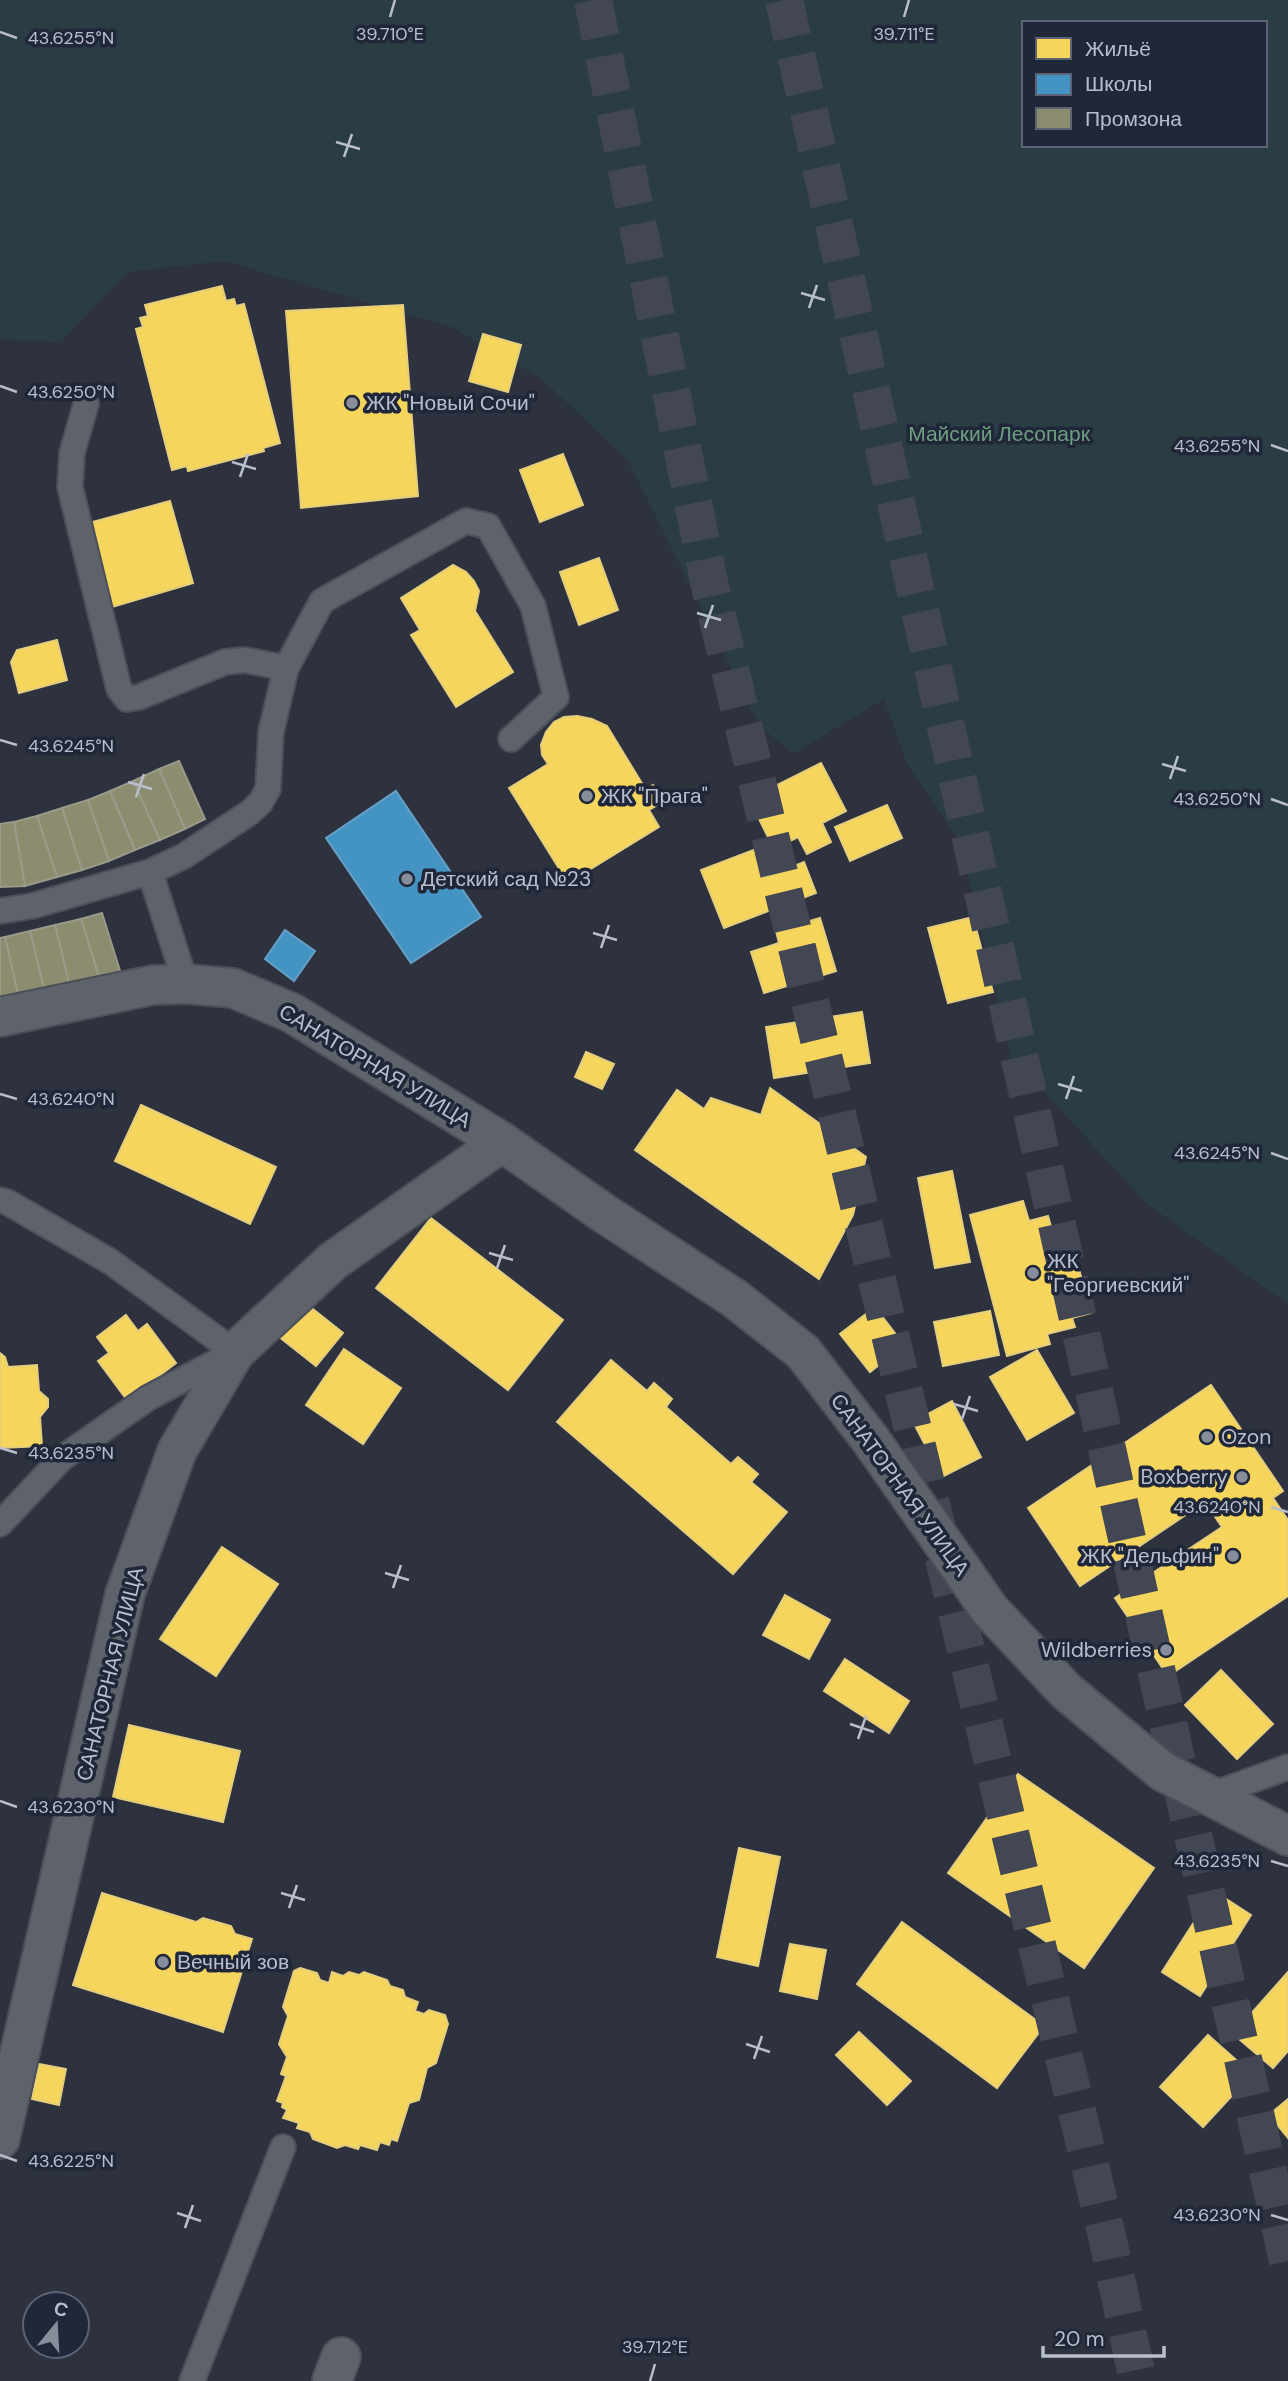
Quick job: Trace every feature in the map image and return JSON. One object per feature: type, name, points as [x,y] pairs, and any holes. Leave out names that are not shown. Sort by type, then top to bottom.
[{"type":"street","name":"САНАТОРНАЯ УЛИЦА","points":[[0,1017],[153,985],[186,984],[233,988],[292,1013],[502,1142],[605,1214],[734,1298],[803,1352],[870,1439],[990,1609],[1066,1691],[1162,1771],[1288,1836]]},
{"type":"street","name":"САНАТОРНАЯ УЛИЦА","points":[[2,2131],[125,1594],[177,1451],[235,1352],[333,1261],[502,1142]]},
{"type":"lane","points":[[86,404],[72,453],[70,487],[119,689],[127,699],[139,697],[225,662],[245,660],[286,668]]},
{"type":"lane","points":[[0,911],[32,906],[150,872],[184,856],[249,813],[260,803],[268,789],[271,732],[286,668],[322,600],[466,521],[488,526],[533,606],[556,697],[511,739]]},
{"type":"lane","points":[[150,872],[186,984]]},
{"type":"lane","points":[[0,1200],[111,1262],[235,1352],[148,1398],[62,1458],[0,1524]]},
{"type":"lane","points":[[1208,1796],[1288,1767]]},
{"type":"lane","points":[[192,2381],[283,2147]]},
{"type":"green space","name":"Майский Лесопарк","points":[[0,0],[1288,0],[1288,1304],[1147,1204],[1010,1055],[960,842],[906,762],[884,699],[793,754],[760,726],[628,461],[542,379],[452,327],[224,261],[128,272],[61,342],[0,339]]},
{"type":"building: Жильё","points":[[222,286],[226,301],[234,299],[236,306],[244,304],[280,443],[263,448],[264,451],[188,471],[187,466],[172,470],[136,329],[143,327],[140,318],[148,316],[145,305]]},
{"type":"building: Жильё","name":"ЖК \"Новый Сочи\"","points":[[403,305],[418,496],[301,508],[286,311]]},
{"type":"building: Жильё","points":[[483,334],[521,345],[508,392],[469,381]]},
{"type":"building: Жильё","points":[[563,454],[583,505],[540,522],[520,470]]},
{"type":"building: Жильё","points":[[170,501],[193,583],[112,607],[89,523]]},
{"type":"building: Жильё","points":[[599,558],[618,610],[579,625],[560,572]]},
{"type":"building: Жильё","points":[[453,565],[466,572],[474,581],[479,591],[475,611],[513,672],[456,707],[411,635],[420,630],[401,598]]},
{"type":"building: Жильё","points":[[57,640],[67,680],[19,693],[11,662],[17,650]]},
{"type":"building: Жильё","name":"ЖК \"Прага\"","points":[[577,716],[607,726],[646,790],[653,785],[663,802],[649,810],[659,827],[568,883],[509,788],[548,764],[542,755],[541,745],[554,722],[564,717]]},
{"type":"building: Жильё","points":[[821,763],[846,811],[822,823],[831,842],[807,854],[798,837],[774,849],[749,799]]},
{"type":"building: Жильё","points":[[887,805],[902,838],[850,861],[835,827]]},
{"type":"building: Жильё","points":[[756,849],[766,877],[804,862],[816,893],[724,928],[701,870]]},
{"type":"building: Жильё","points":[[973,917],[993,992],[948,1003],[928,928]]},
{"type":"building: Жильё","points":[[820,918],[836,971],[764,993],[751,952],[779,943],[776,931]]},
{"type":"building: Жильё","points":[[862,1012],[870,1063],[774,1078],[766,1027]]},
{"type":"building: Жильё","points":[[586,1052],[614,1064],[602,1089],[575,1077]]},
{"type":"building: Жильё","points":[[770,1088],[866,1157],[853,1215],[819,1279],[635,1150],[677,1090],[704,1109],[711,1098],[761,1115]]},
{"type":"building: Жильё","points":[[141,1105],[276,1167],[250,1224],[115,1161]]},
{"type":"building: Жильё","points":[[952,1171],[970,1262],[935,1268],[918,1178]]},
{"type":"building: Жильё","name":"ЖК \"Георгиевский\"","points":[[1023,1201],[1029,1221],[1048,1216],[1053,1233],[1068,1229],[1091,1313],[1072,1318],[1075,1327],[1047,1334],[1050,1344],[1007,1356],[970,1215]]},
{"type":"building: Жильё","points":[[431,1218],[563,1320],[508,1390],[376,1288]]},
{"type":"building: Жильё","points":[[299,1298],[343,1333],[316,1366],[273,1332]]},
{"type":"building: Жильё","points":[[875,1307],[904,1345],[870,1372],[840,1334]]},
{"type":"building: Жильё","points":[[990,1311],[999,1355],[943,1366],[934,1322]]},
{"type":"building: Жильё","points":[[126,1315],[138,1331],[147,1324],[176,1363],[127,1400],[98,1361],[109,1353],[97,1337]]},
{"type":"building: Жильё","points":[[344,1349],[401,1388],[363,1444],[306,1405]]},
{"type":"building: Жильё","points":[[1037,1350],[1074,1413],[1027,1440],[990,1377]]},
{"type":"building: Жильё","points":[[0,1353],[5,1357],[8,1367],[37,1365],[39,1391],[48,1399],[48,1407],[40,1417],[42,1446],[0,1448]]},
{"type":"building: Жильё","points":[[611,1360],[647,1391],[654,1383],[672,1399],[666,1407],[731,1464],[738,1457],[758,1474],[751,1482],[787,1512],[733,1574],[557,1422]]},
{"type":"building: Жильё","name":"ЖК \"Дельфин\"","points":[[1211,1385],[1283,1491],[1273,1498],[1288,1520],[1288,1596],[1168,1676],[1115,1598],[1222,1527],[1205,1502],[1080,1586],[1028,1508]]},
{"type":"building: Жильё","points":[[952,1401],[981,1457],[942,1477],[913,1422]]},
{"type":"building: Жильё","points":[[222,1547],[278,1584],[216,1676],[160,1639]]},
{"type":"building: Жильё","points":[[785,1595],[830,1620],[809,1659],[763,1635]]},
{"type":"building: Жильё","points":[[845,1659],[909,1701],[889,1733],[824,1691]]},
{"type":"building: Жильё","points":[[1221,1670],[1273,1724],[1237,1759],[1185,1705]]},
{"type":"building: Жильё","points":[[129,1725],[240,1751],[223,1822],[113,1797]]},
{"type":"building: Жильё","points":[[1018,1774],[1154,1868],[1084,1968],[948,1873]]},
{"type":"building: Жильё","points":[[739,1848],[780,1857],[758,1966],[717,1957]]},
{"type":"building: Жильё","points":[[1214,1891],[1251,1915],[1200,1996],[1162,1972]]},
{"type":"building: Жильё","name":"Вечный зов","points":[[102,1893],[196,1922],[203,1918],[231,1926],[235,1934],[252,1939],[223,2032],[73,1985]]},
{"type":"building: Жильё","points":[[902,1922],[1044,2026],[997,2088],[857,1984]]},
{"type":"building: Жильё","points":[[790,1944],[826,1950],[817,1999],[780,1991]]},
{"type":"building: Жильё","points":[[300,1968],[317,1973],[320,1980],[329,1983],[332,1972],[343,1976],[349,1972],[359,1975],[364,1972],[387,1980],[390,1986],[403,1990],[405,1997],[418,2002],[415,2011],[424,2014],[429,2010],[445,2015],[448,2024],[436,2063],[427,2068],[419,2100],[409,2103],[397,2141],[391,2139],[389,2145],[380,2142],[377,2150],[360,2145],[358,2149],[345,2145],[337,2148],[313,2139],[310,2132],[297,2128],[299,2123],[283,2118],[287,2110],[282,2107],[283,2103],[277,2101],[286,2076],[281,2074],[287,2057],[279,2044],[288,2016],[283,2007],[294,1971]]},
{"type":"building: Жильё","points":[[1288,1972],[1288,2051],[1273,2068],[1233,2034]]},
{"type":"building: Жильё","points":[[859,2032],[911,2081],[887,2105],[836,2055]]},
{"type":"building: Жильё","points":[[1208,2035],[1252,2074],[1203,2127],[1160,2087]]},
{"type":"building: Жильё","points":[[39,2064],[66,2069],[59,2105],[32,2099]]},
{"type":"building: Жильё","points":[[1288,2099],[1288,2138],[1269,2115]]},
{"type":"building: Школы","points":[[396,791],[481,917],[411,963],[326,838]]},
{"type":"building: Школы","points":[[285,930],[315,951],[294,981],[265,959]]},
{"type":"building: Промзона","points":[[179,761],[205,819],[185,829],[159,769]]},
{"type":"building: Промзона","points":[[159,769],[185,829],[160,840],[133,781]]},
{"type":"building: Промзона","points":[[133,781],[160,840],[135,850],[110,791]]},
{"type":"building: Промзона","points":[[110,791],[135,850],[109,861],[88,800]]},
{"type":"building: Промзона","points":[[88,800],[109,861],[82,870],[62,808]]},
{"type":"building: Промзона","points":[[62,808],[82,870],[57,877],[37,816]]},
{"type":"building: Промзона","points":[[37,816],[57,877],[25,886],[14,822]]},
{"type":"building: Промзона","points":[[14,822],[25,886],[0,887],[0,824]]},
{"type":"building: Промзона","points":[[102,913],[121,974],[100,980],[81,919]]},
{"type":"building: Промзона","points":[[81,919],[100,980],[70,987],[55,925]]},
{"type":"building: Промзона","points":[[55,925],[70,987],[45,993],[30,931]]},
{"type":"building: Промзона","points":[[30,931],[45,993],[19,999],[5,937]]},
{"type":"building: Промзона","points":[[5,937],[19,999],[0,1003],[0,938]]},
{"type":"tunnel","points":[[593,0],[709,582],[1107,2236],[1138,2381]]},
{"type":"tunnel","points":[[784,0],[1288,2261]]},
{"type":"place","name":"ЖК \"Новый Сочи\"","points":[[352,403]]},
{"type":"place","name":"ЖК \"Прага\"","points":[[587,796]]},
{"type":"place","name":"Детский сад №23","points":[[407,879]]},
{"type":"place","name":"ЖК \"Георгиевский\"","points":[[1033,1273]]},
{"type":"place","name":"Ozon","points":[[1207,1437]]},
{"type":"place","name":"Boxberry","points":[[1242,1477]]},
{"type":"place","name":"ЖК \"Дельфин\"","points":[[1233,1556]]},
{"type":"place","name":"Wildberries","points":[[1166,1650]]},
{"type":"place","name":"Вечный зов","points":[[163,1962]]}]
